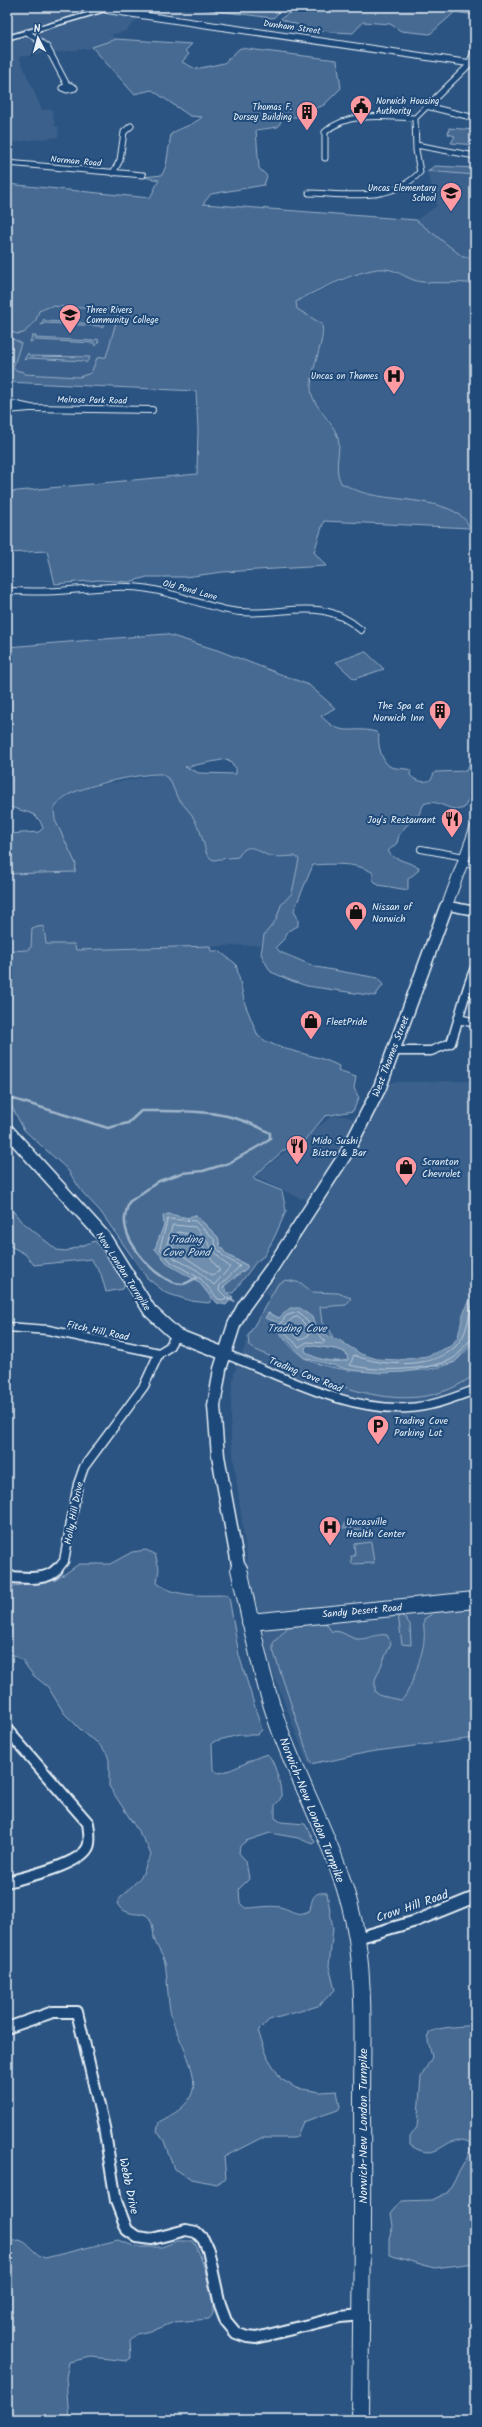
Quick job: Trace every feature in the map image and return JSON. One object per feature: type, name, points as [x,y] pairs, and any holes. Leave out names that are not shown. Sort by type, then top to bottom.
[{"type":"main road","points":[[7,38],[116,7]]},
{"type":"main road","name":"West Thames Street","points":[[244,1306],[271,1269],[347,1152],[380,1086],[475,829]]},
{"type":"main road","name":"New London Turnpike","points":[[7,1130],[104,1237],[140,1299],[162,1324],[176,1335],[225,1354]]},
{"type":"main road","name":"Norwich-New London Turnpike","points":[[244,1306],[234,1325],[216,1390],[215,1430],[250,1622],[264,1682],[283,1738],[332,1852],[346,1892],[357,1938],[361,1981],[362,2029],[362,2314],[360,2420]]},
{"type":"main road","name":"Sandy Desert Road","points":[[250,1622],[475,1600]]},
{"type":"street","name":"Dunham Street","points":[[107,10],[130,15],[315,39],[472,64]]},
{"type":"street","points":[[27,32],[47,46],[67,85]]},
{"type":"street","points":[[309,194],[384,193],[403,187],[420,174],[416,145],[415,118],[472,64],[475,50]]},
{"type":"street","points":[[426,106],[475,118]]},
{"type":"street","points":[[326,158],[325,132],[336,123],[355,119],[415,118]]},
{"type":"street","points":[[113,173],[120,161],[124,132],[131,126]]},
{"type":"street","points":[[416,145],[475,156]]},
{"type":"street","name":"Norman Road","points":[[7,163],[143,175]]},
{"type":"street","name":"Melrose Park Road","points":[[7,403],[32,408]]},
{"type":"street","name":"Melrose Park Road","points":[[7,410],[32,408],[152,410]]},
{"type":"street","name":"Old Pond Lane","points":[[7,591],[58,591],[106,587],[147,589],[173,593],[240,612],[300,608],[330,611],[351,619],[361,630]]},
{"type":"street","points":[[421,849],[464,860],[475,865]]},
{"type":"street","points":[[448,905],[475,911]]},
{"type":"street","points":[[393,1051],[427,1051],[445,1047],[452,1042],[460,1019],[463,996],[475,968]]},
{"type":"street","points":[[460,1019],[475,1023]]},
{"type":"street","name":"Fitch Hill Road","points":[[7,1327],[48,1330],[159,1352]]},
{"type":"street","points":[[159,1352],[169,1347],[176,1335]]},
{"type":"street","name":"Holly Hill Drive","points":[[7,1577],[39,1578],[54,1573],[64,1561],[78,1484],[84,1467],[144,1386],[159,1352]]},
{"type":"street","name":"Trading Cove Road","points":[[225,1354],[325,1395],[360,1405],[394,1408],[428,1405],[460,1397],[475,1390]]},
{"type":"street","points":[[7,1730],[88,1823],[90,1842],[84,1853],[67,1862],[7,1882]]},
{"type":"street","name":"Crow Hill Road","points":[[357,1938],[416,1921],[475,1897]]},
{"type":"street","name":"Webb Drive","points":[[7,2028],[59,2011],[71,2009],[78,2012],[104,2127],[116,2201],[127,2230],[137,2237],[152,2239],[186,2230],[196,2232],[203,2239],[208,2250],[220,2305],[226,2321],[236,2333],[247,2338],[256,2338],[340,2317],[362,2314]]},
{"type":"shaded area","points":[[17,7],[108,7],[7,35],[7,18],[13,17],[10,11],[18,9]]},
{"type":"shaded area","points":[[124,7],[186,7],[175,20],[119,9]]},
{"type":"shaded area","points":[[186,7],[285,7],[273,18]]},
{"type":"shaded area","points":[[299,7],[475,7],[475,15],[455,12],[430,34],[401,31],[390,24],[363,22],[353,33],[317,31],[280,19]]},
{"type":"shaded area","points":[[99,14],[138,18],[126,31],[111,35],[116,39],[93,48],[53,53],[49,46],[35,35],[37,32]]},
{"type":"shaded area","points":[[28,36],[43,47],[47,53],[19,57],[42,110],[52,109],[55,126],[59,127],[58,137],[7,143],[7,42]]},
{"type":"shaded area","points":[[116,39],[192,44],[185,51],[189,54],[182,62],[196,69],[224,63],[240,48],[337,60],[341,88],[324,105],[308,112],[308,117],[283,117],[278,127],[256,130],[259,168],[267,176],[264,185],[211,194],[203,204],[416,220],[463,257],[475,257],[475,284],[430,283],[413,280],[395,271],[377,269],[353,275],[314,292],[296,302],[297,309],[322,324],[322,338],[313,371],[311,387],[317,406],[334,429],[339,441],[337,470],[341,483],[369,494],[442,506],[454,511],[464,519],[470,528],[324,521],[314,552],[326,566],[223,572],[185,577],[147,577],[129,582],[99,580],[55,584],[47,551],[7,553],[7,492],[197,474],[198,429],[196,391],[7,382],[7,336],[21,343],[13,368],[15,370],[24,372],[24,374],[79,377],[91,373],[97,358],[106,357],[119,312],[114,310],[51,306],[39,311],[36,320],[24,333],[17,334],[7,330],[7,184],[150,198],[159,180],[143,177],[162,175],[166,166],[171,134],[202,117],[190,116],[152,90],[134,94],[92,47]]},
{"type":"shaded area","points":[[449,128],[475,130],[475,145],[451,143],[455,136],[448,134]]},
{"type":"shaded area","points":[[435,166],[475,168],[475,175],[427,171]]},
{"type":"shaded area","name":"Uncas Elementary School","points":[[427,171],[475,175],[475,257],[463,257],[416,220],[437,206]]},
{"type":"shaded area","name":"Uncas on Thames","points":[[384,268],[415,281],[454,281],[475,284],[475,529],[470,528],[462,516],[449,509],[364,493],[341,483],[338,477],[336,465],[338,437],[332,422],[315,403],[311,387],[315,359],[324,332],[322,324],[297,309],[296,302],[337,283],[369,271]]},
{"type":"shaded area","name":"Three Rivers Community College","points":[[7,294],[119,303],[117,387],[7,381]]},
{"type":"shaded area","points":[[44,319],[46,321],[100,324],[105,322],[102,328],[99,326],[45,323],[41,325]]},
{"type":"shaded area","points":[[32,336],[36,336],[35,338],[99,340],[96,346],[94,343],[35,340],[30,342]]},
{"type":"shaded area","points":[[28,353],[30,356],[90,357],[86,363],[84,361],[29,358],[24,360]]},
{"type":"shaded area","points":[[166,634],[217,650],[309,685],[335,708],[321,716],[335,727],[341,729],[367,730],[376,732],[379,735],[381,753],[385,762],[393,768],[411,770],[410,775],[417,780],[430,780],[435,772],[466,771],[475,753],[475,788],[464,808],[454,809],[429,802],[424,804],[418,816],[406,826],[399,835],[397,843],[388,851],[393,857],[419,867],[418,871],[408,879],[408,890],[378,885],[373,880],[373,873],[360,867],[344,864],[313,865],[294,910],[298,919],[298,926],[288,931],[285,938],[276,947],[280,952],[316,967],[378,978],[383,985],[375,996],[307,986],[271,972],[261,954],[264,935],[276,920],[281,905],[292,893],[299,859],[295,856],[270,856],[250,848],[242,852],[238,857],[213,860],[207,855],[200,831],[192,815],[177,797],[170,780],[162,774],[142,775],[102,783],[70,794],[59,802],[54,809],[55,820],[76,864],[75,872],[7,874],[7,834],[39,832],[43,828],[40,821],[33,814],[7,806],[7,647]],"holes":[[[227,759],[236,768],[236,774],[199,773],[185,767]]]},
{"type":"shaded area","points":[[366,652],[384,669],[354,679],[336,662]]},
{"type":"shaded area","points":[[162,774],[170,780],[177,797],[192,815],[200,831],[207,855],[218,861],[226,860],[238,857],[244,849],[249,848],[260,849],[271,856],[298,856],[300,859],[292,893],[281,906],[276,920],[264,935],[261,945],[75,950],[46,944],[46,929],[33,935],[31,940],[32,945],[27,950],[7,951],[7,874],[31,873],[76,864],[55,820],[54,809],[60,800],[69,794],[89,787]]},
{"type":"shaded area","points":[[44,926],[46,944],[74,944],[76,950],[210,946],[211,951],[219,951],[236,964],[245,1004],[258,1036],[276,1046],[330,1062],[339,1066],[338,1071],[356,1077],[354,1088],[359,1098],[353,1111],[325,1116],[303,1142],[284,1150],[253,1177],[255,1180],[282,1191],[286,1211],[264,1256],[256,1262],[233,1293],[227,1293],[224,1286],[247,1268],[247,1265],[227,1255],[220,1246],[218,1237],[203,1222],[192,1216],[188,1218],[168,1214],[155,1249],[199,1282],[212,1299],[209,1303],[191,1301],[166,1293],[147,1278],[100,1211],[83,1193],[67,1169],[24,1130],[11,1105],[7,1103],[7,951],[27,950],[31,947],[32,928]]},
{"type":"shaded area","points":[[475,1081],[475,1290],[463,1314],[458,1337],[451,1346],[427,1356],[399,1360],[377,1359],[361,1354],[339,1340],[328,1337],[290,1308],[265,1294],[325,1200],[299,1198],[254,1176],[332,1116],[345,1116],[370,1123],[391,1082]]},
{"type":"shaded area","points":[[7,1203],[20,1220],[57,1250],[66,1251],[95,1241],[116,1272],[125,1282],[123,1289],[106,1292],[101,1274],[91,1259],[34,1265],[25,1254],[7,1244]]},
{"type":"shaded area","points":[[286,1280],[301,1283],[312,1292],[338,1293],[351,1298],[346,1305],[320,1307],[322,1323],[330,1330],[333,1338],[317,1330],[311,1317],[279,1318],[268,1313],[277,1322],[274,1326],[280,1334],[291,1347],[303,1357],[316,1363],[334,1368],[355,1371],[400,1372],[439,1367],[453,1363],[475,1342],[475,1374],[449,1389],[421,1397],[393,1397],[364,1393],[335,1384],[254,1349],[249,1346],[248,1336],[278,1284]]},
{"type":"shaded area","points":[[247,1341],[249,1346],[402,1398],[456,1384],[475,1374],[475,1613],[423,1631],[424,1640],[422,1652],[410,1691],[401,1700],[381,1696],[375,1692],[375,1680],[381,1666],[380,1634],[357,1639],[338,1632],[324,1761],[308,1764],[270,1665],[248,1567],[231,1438],[231,1398],[234,1373]]},
{"type":"shaded area","points":[[308,1345],[341,1350],[347,1355],[348,1360],[331,1361],[314,1357],[305,1351],[305,1346]]},
{"type":"shaded area","points":[[367,1522],[369,1529],[352,1531],[351,1527],[336,1529],[336,1526],[345,1526],[345,1523]]},
{"type":"shaded area","points":[[371,1542],[374,1563],[352,1564],[351,1556],[355,1556],[354,1544]]},
{"type":"shaded area","points":[[146,1550],[155,1554],[159,1568],[157,1583],[165,1588],[190,1595],[226,1595],[229,1597],[239,1655],[262,1730],[257,1735],[239,1735],[212,1743],[213,1770],[219,1773],[225,1772],[267,1754],[275,1767],[281,1793],[281,1798],[275,1805],[275,1818],[281,1822],[305,1824],[315,1842],[312,1844],[298,1838],[270,1833],[246,1841],[240,1846],[239,1853],[246,1861],[249,1879],[239,1889],[240,1903],[245,1908],[276,1906],[295,1913],[302,1913],[310,1910],[313,1899],[316,1895],[319,1893],[327,1893],[333,1929],[329,1966],[335,1990],[318,2006],[269,2020],[258,2031],[268,2058],[281,2079],[296,2088],[320,2092],[337,2091],[340,2107],[338,2110],[303,2122],[297,2136],[294,2138],[261,2138],[224,2157],[226,2178],[216,2184],[192,2179],[174,2169],[164,2141],[157,2131],[159,2122],[180,2109],[188,2101],[193,2090],[194,2081],[189,2061],[173,2023],[165,1963],[155,1941],[150,1919],[145,1914],[133,1914],[125,1911],[117,1903],[122,1895],[142,1875],[151,1855],[147,1845],[109,1786],[109,1760],[107,1754],[98,1743],[87,1736],[64,1713],[48,1687],[33,1675],[22,1660],[7,1651],[7,1587],[56,1580],[79,1564],[110,1564],[132,1552]]},
{"type":"shaded area","points":[[475,1608],[475,1738],[369,1752],[311,1764],[273,1650],[273,1643],[288,1627],[325,1622],[332,1632],[341,1632],[356,1639],[387,1635],[391,1643],[375,1680],[375,1692],[381,1696],[401,1700],[408,1691],[416,1673],[422,1653],[424,1619],[435,1612]]},
{"type":"shaded area","points":[[398,1615],[403,1616],[410,1624],[411,1645],[402,1644]]},
{"type":"shaded area","points":[[475,2025],[475,2263],[434,2268],[389,2255],[389,2238],[393,2226],[391,2213],[401,2201],[432,2200],[447,2193],[467,2158],[470,2150],[469,2142],[461,2140],[453,2141],[435,2151],[428,2152],[410,2145],[410,2137],[417,2127],[421,2077],[432,2057],[428,2041],[429,2033],[439,2029]]},
{"type":"shaded area","points":[[19,2240],[26,2243],[45,2258],[118,2240],[136,2247],[162,2247],[177,2241],[193,2241],[206,2274],[213,2305],[212,2314],[209,2319],[174,2322],[155,2330],[137,2334],[130,2340],[131,2358],[127,2361],[91,2357],[69,2362],[66,2377],[69,2420],[7,2420],[7,2242]]},
{"type":"water","name":"Trading Cove Pond","points":[[168,1214],[188,1218],[195,1215],[218,1237],[220,1246],[227,1255],[247,1266],[247,1268],[224,1286],[223,1289],[233,1297],[226,1305],[217,1303],[199,1282],[169,1265],[155,1249],[164,1225],[163,1216]]},
{"type":"water","name":"Trading Cove","points":[[475,1290],[474,1342],[455,1362],[405,1372],[382,1373],[351,1370],[304,1358],[274,1326],[276,1322],[265,1318],[268,1313],[279,1318],[290,1308],[300,1308],[312,1317],[317,1330],[328,1337],[339,1340],[361,1354],[377,1359],[399,1360],[427,1356],[451,1346],[458,1337],[463,1314]],"holes":[[[308,1345],[336,1349],[345,1352],[348,1360],[337,1362],[319,1359],[305,1351],[305,1347]]]},
{"type":"waterway","points":[[7,1097],[108,1128],[128,1123],[141,1111],[192,1111],[223,1115],[238,1119],[270,1133],[270,1138],[266,1142],[229,1163],[203,1171],[182,1173],[159,1181],[129,1202],[125,1218],[127,1232],[131,1242],[145,1262],[164,1278],[173,1282],[184,1284],[196,1278]]},
{"type":"waterway","points":[[228,1299],[234,1301]]},
{"type":"place","name":"Norwich Housing Authority","points":[[361,126]]},
{"type":"place","name":"Thomas F. Dorsey Building","points":[[307,132]]},
{"type":"place","name":"Uncas Elementary School","points":[[451,212]]},
{"type":"place","name":"Three Rivers Community College","points":[[70,334]]},
{"type":"place","name":"Uncas on Thames","points":[[394,396]]},
{"type":"place","name":"The Spa at Norwich Inn","points":[[440,730]]},
{"type":"place","name":"Joy's Restaurant","points":[[452,838]]},
{"type":"place","name":"Nissan of Norwich","points":[[356,932]]},
{"type":"place","name":"FleetPride","points":[[311,1040]]},
{"type":"place","name":"Mido Sushi Bistro & Bar","points":[[297,1166]]},
{"type":"place","name":"Scranton Chevrolet","points":[[406,1186]]},
{"type":"place","name":"Trading Cove Parking Lot","points":[[378,1446]]},
{"type":"place","name":"Uncasville Health Center","points":[[330,1546]]}]
